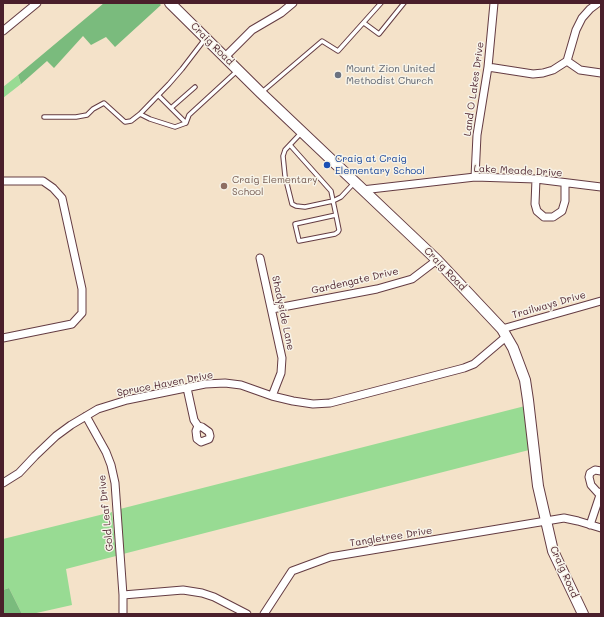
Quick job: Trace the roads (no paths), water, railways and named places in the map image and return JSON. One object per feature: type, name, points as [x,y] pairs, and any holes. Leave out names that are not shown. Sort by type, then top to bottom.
[{"type":"main road","name":"Craig Road","points":[[170,3],[261,93],[437,260],[504,332],[520,365],[527,390],[538,486],[553,551],[583,614]]},
{"type":"street","points":[[3,31],[37,3]]},
{"type":"street","points":[[224,57],[252,30],[281,13],[293,3]]},
{"type":"street","name":"Land O Lakes Drive","points":[[475,177],[477,135],[488,67],[494,3]]},
{"type":"street","points":[[488,67],[533,74],[553,70],[567,61],[576,30],[582,18],[598,3]]},
{"type":"street","points":[[567,61],[580,70],[601,73]]},
{"type":"street","name":"Lake Meade Drive","points":[[359,186],[475,177],[536,179],[601,187]]},
{"type":"street","points":[[536,179],[535,204],[537,211],[544,217],[553,218],[562,211],[565,201],[565,183]]},
{"type":"street","points":[[3,181],[43,181],[62,198],[82,289],[82,313],[72,324],[3,338]]},
{"type":"street","name":"Shadyside Lane","points":[[260,258],[282,358],[281,373],[272,396]]},
{"type":"street","name":"Gardengate Drive","points":[[272,309],[377,289],[412,279],[437,260]]},
{"type":"street","name":"Trailways Drive","points":[[504,332],[601,302]]},
{"type":"street","name":"Spruce Haven Drive","points":[[3,483],[19,473],[56,436],[98,409],[127,400],[205,384],[225,383],[241,385],[272,396],[293,401],[313,404],[330,403],[464,368],[474,364],[504,332]]},
{"type":"street","points":[[187,388],[194,420],[198,426]]},
{"type":"street","name":"Gold Leaf Drive","points":[[86,416],[106,452],[115,483],[123,614]]},
{"type":"street","points":[[590,525],[601,494],[592,485],[589,477],[590,473],[595,470],[601,471]]},
{"type":"street","name":"Tangletree Drive","points":[[264,614],[292,571],[330,557],[564,518],[601,528]]},
{"type":"street","points":[[123,595],[183,590],[192,591],[214,597],[247,614]]},
{"type":"lane","points":[[261,93],[322,41],[338,50],[381,3]]},
{"type":"lane","points":[[364,23],[378,34],[404,3]]},
{"type":"lane","points":[[44,116],[76,117],[87,115],[93,109],[104,103],[125,122],[131,121],[140,114],[182,69],[205,38]]},
{"type":"lane","points":[[186,123],[189,115],[238,70]]},
{"type":"lane","points":[[171,108],[195,87]]},
{"type":"lane","points":[[158,95],[186,123]]},
{"type":"lane","points":[[140,114],[150,120],[174,127],[186,123]]},
{"type":"lane","points":[[302,132],[285,150],[283,156],[285,176],[292,204],[304,207],[333,201],[359,186]]},
{"type":"lane","points":[[290,145],[331,191],[339,230],[335,234],[299,241],[295,224],[336,216]]},
{"type":"place","name":"Mount Zion United Methodist Church","points":[[338,75]]},
{"type":"place","name":"Craig at Craig Elementary School","points":[[327,165]]},
{"type":"place","name":"Craig Elementary School","points":[[224,186]]}]
